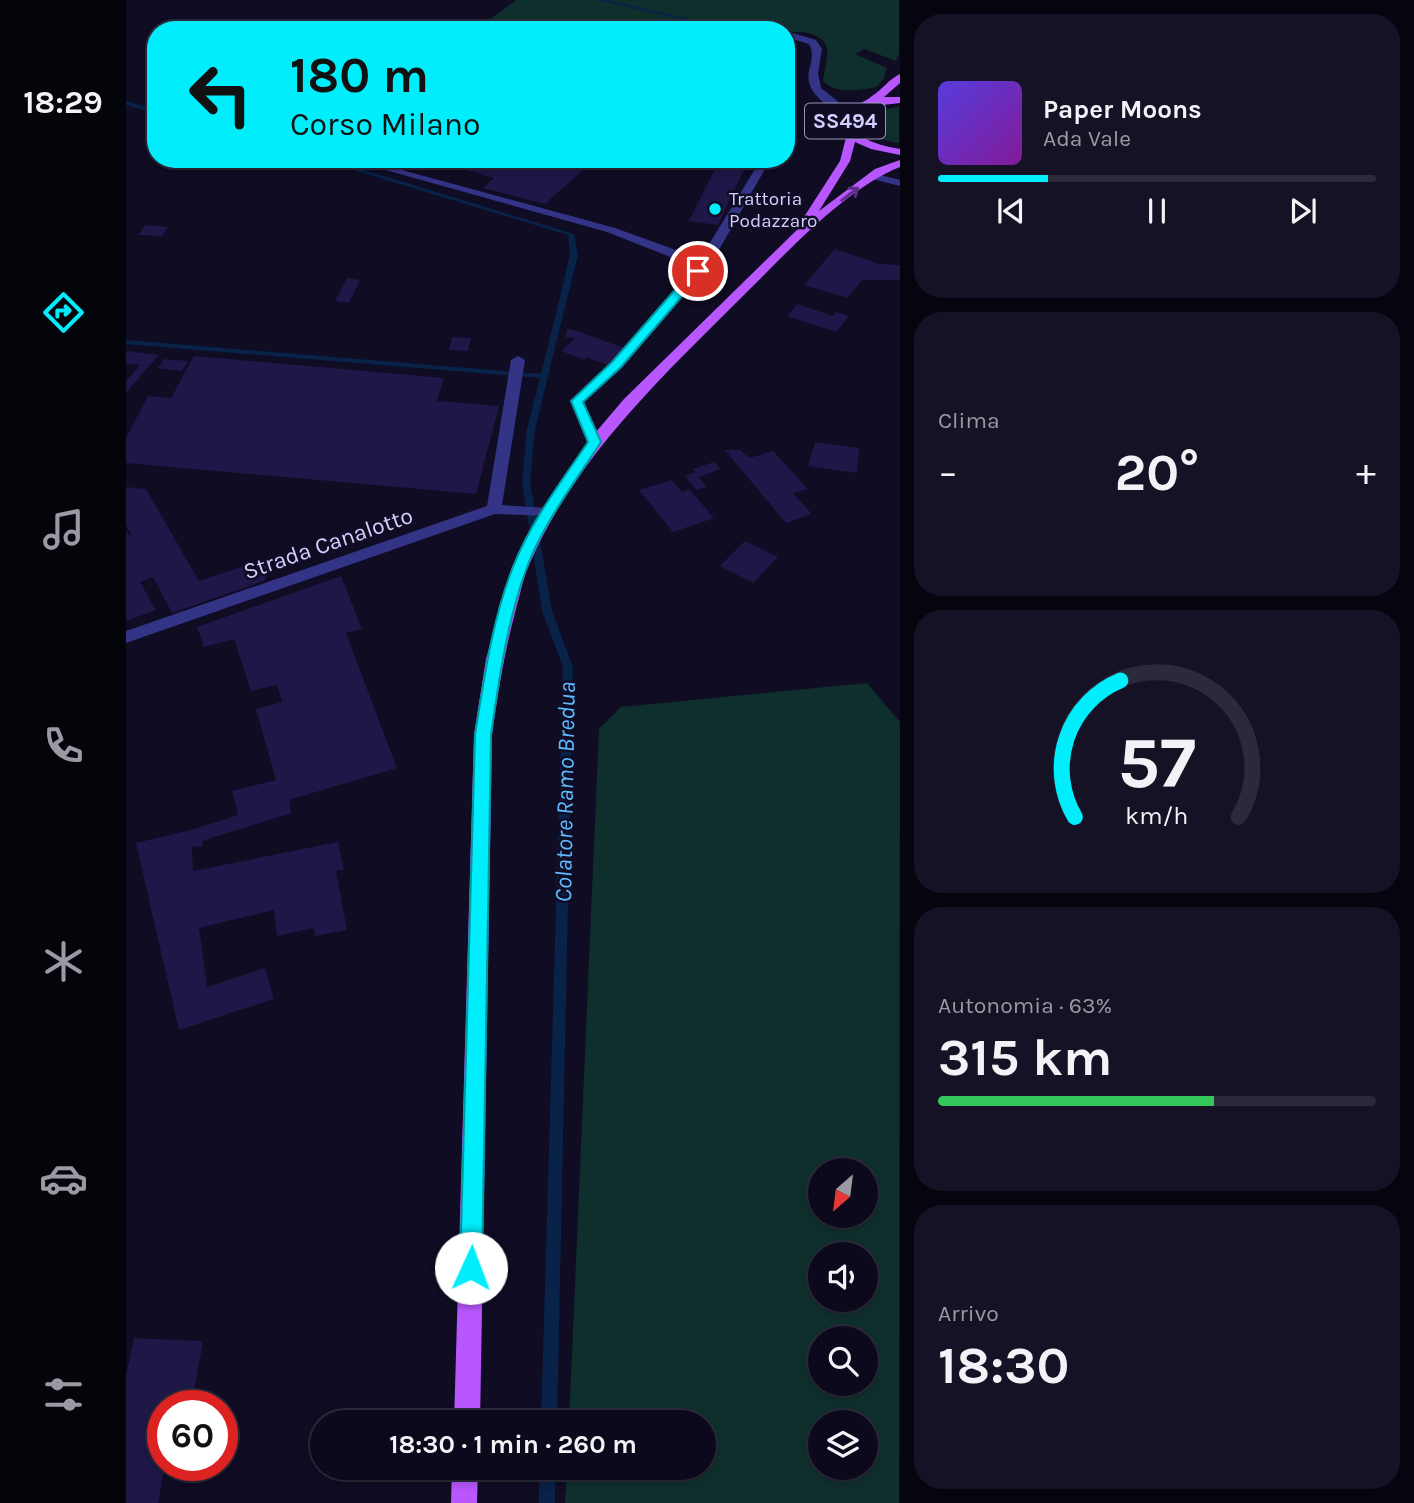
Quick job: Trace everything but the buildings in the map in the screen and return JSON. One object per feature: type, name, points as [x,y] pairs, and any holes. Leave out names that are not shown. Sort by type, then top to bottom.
[{"type":"main road","name":"SS494","points":[[873,101],[900,77]]},
{"type":"main road","name":"SS494","points":[[900,100],[873,101],[853,109],[848,114],[847,127],[852,134],[878,148],[900,152]]},
{"type":"main road","name":"SS494","points":[[803,229],[845,162],[852,134]]},
{"type":"main road","name":"SS494","points":[[467,1410],[483,735],[494,659],[520,567],[544,516],[595,442],[629,402],[803,229],[872,176],[900,163]]},
{"type":"main road","points":[[464,1503],[465,1480]]},
{"type":"street","points":[[795,37],[813,42],[817,49],[811,73],[812,86],[821,97],[848,114]]},
{"type":"street","points":[[595,442],[577,401],[617,365],[708,259],[760,168]]},
{"type":"street","points":[[387,169],[611,230],[672,253],[698,271]]},
{"type":"street","points":[[872,176],[900,183]]},
{"type":"street","points":[[494,509],[516,369]]},
{"type":"street","name":"Strada Canalotto","points":[[126,637],[494,509],[544,516]]},
{"type":"green space","points":[[516,0],[899,0],[899,53],[896,61],[864,49],[855,54],[887,68],[884,78],[877,87],[841,90],[823,81],[827,55],[825,43],[813,35],[795,32],[795,21],[488,21]]},
{"type":"green space","points":[[899,107],[899,143],[873,135],[862,122],[869,112]]},
{"type":"green space","points":[[867,683],[900,722],[899,1503],[565,1503],[566,1480],[716,1480],[716,1410],[570,1410],[599,729],[621,707]]},
{"type":"waterway","points":[[600,0],[696,21]]},
{"type":"waterway","points":[[126,103],[147,109]]},
{"type":"waterway","name":"Colatore Ramo Bredua","points":[[350,168],[571,234],[574,255],[531,429],[526,482],[547,611],[568,667],[549,1410]]},
{"type":"waterway","name":"Colatore Ramo Bredua","points":[[126,342],[542,376]]},
{"type":"waterway","name":"Colatore Ramo Bredua","points":[[547,1480],[547,1503]]},
{"type":"place","name":"Trattoria Podazzaro","points":[[715,209]]},
{"type":"route","points":[[471,1268],[483,735],[494,659],[520,567],[547,513],[595,442],[577,401],[617,365],[698,271]]}]
